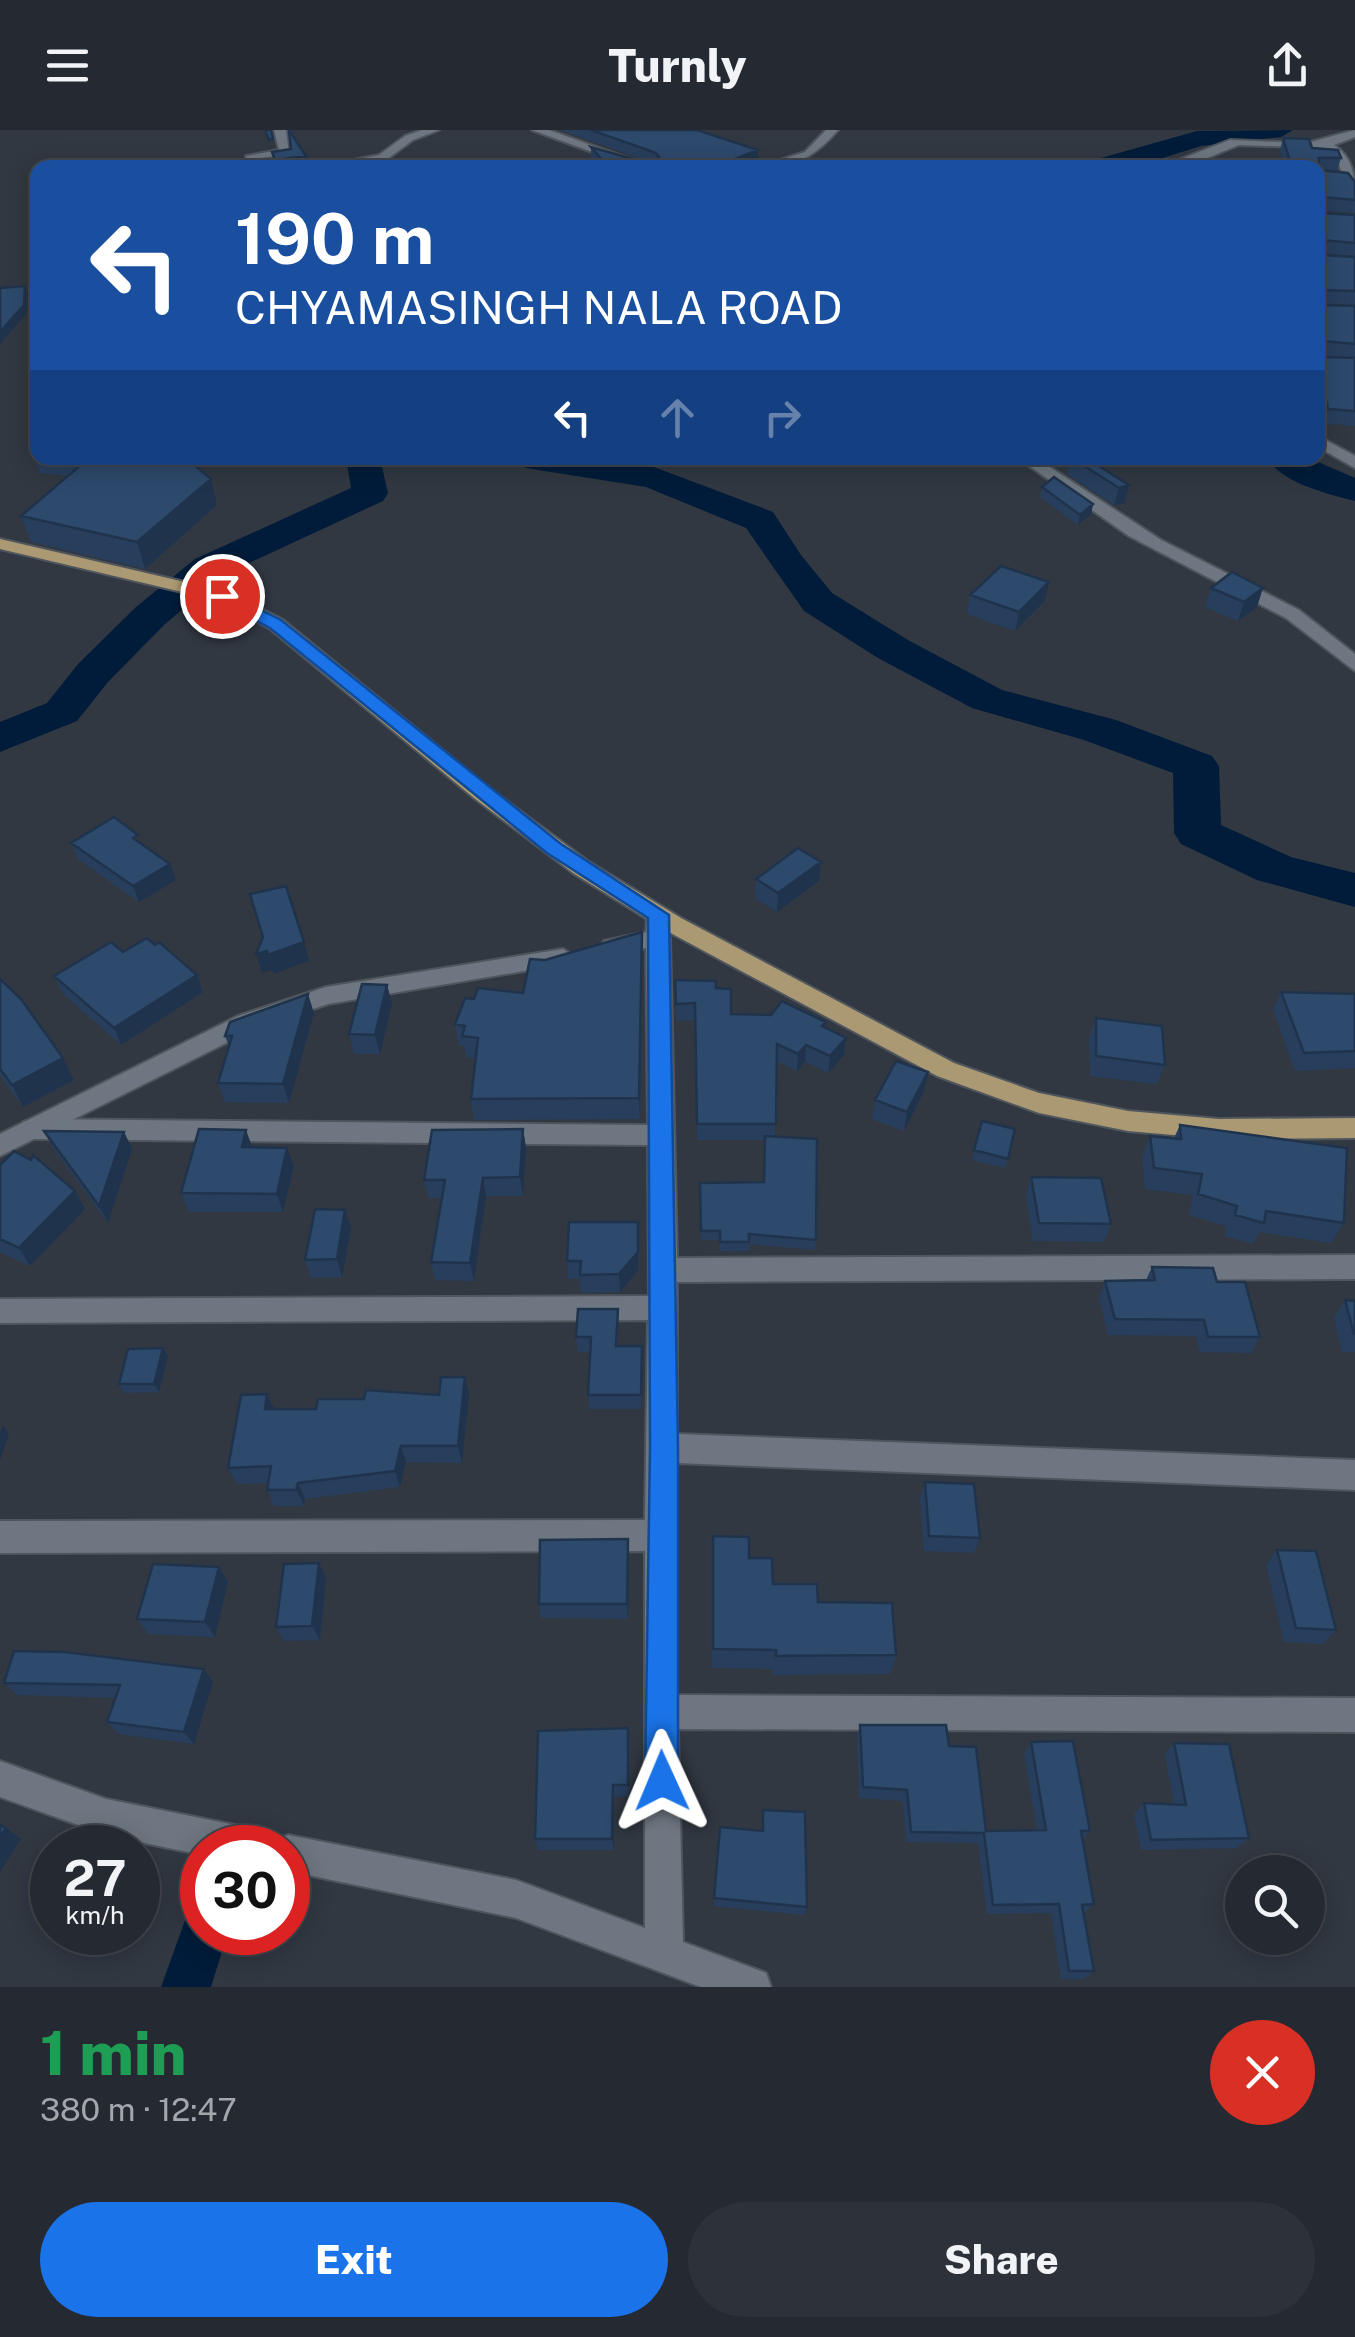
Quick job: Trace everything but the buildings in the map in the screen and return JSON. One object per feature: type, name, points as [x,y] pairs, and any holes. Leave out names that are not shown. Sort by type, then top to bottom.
[{"type":"main road","points":[[0,544],[222,596],[276,624],[554,849],[658,927],[995,1090],[1055,1106],[1141,1121],[1246,1130],[1353,1133]]},
{"type":"street","points":[[250,158],[285,152],[280,130]]},
{"type":"street","points":[[369,160],[382,158],[409,138],[433,130]]},
{"type":"street","points":[[540,130],[626,160]]},
{"type":"street","points":[[788,160],[809,154],[832,130]]},
{"type":"street","points":[[1190,160],[1219,146],[1241,142],[1307,149],[1328,146],[1355,133]]},
{"type":"street","points":[[1328,146],[1340,155],[1352,185]]},
{"type":"street","points":[[1334,178],[1352,185]]},
{"type":"street","points":[[1325,445],[1355,463]]},
{"type":"street","points":[[1036,465],[1136,532],[1292,610],[1334,641],[1355,665]]},
{"type":"street","points":[[0,1146],[248,1022],[326,996],[484,972],[658,927],[664,1952]]},
{"type":"street","points":[[32,1129],[660,1134]]},
{"type":"street","points":[[663,1270],[1355,1266]]},
{"type":"street","points":[[0,1311],[662,1308]]},
{"type":"street","points":[[664,1448],[1355,1475]]},
{"type":"street","points":[[0,1536],[660,1534]]},
{"type":"street","points":[[660,1712],[1355,1715]]},
{"type":"street","points":[[0,1778],[106,1817],[180,1832]]},
{"type":"street","points":[[310,1857],[516,1899],[752,1987]]},
{"type":"waterway","points":[[1130,160],[1197,139],[1281,130]]},
{"type":"waterway","points":[[0,738],[62,712],[93,673],[150,616],[209,567],[370,493],[364,465]]},
{"type":"waterway","points":[[575,465],[654,478],[760,520],[785,561],[818,602],[893,649],[987,699],[1100,730],[1196,766],[1198,833],[1274,869],[1355,890]]},
{"type":"waterway","points":[[1296,465],[1316,477],[1355,490]]},
{"type":"waterway","points":[[186,1987],[196,1955]]},
{"type":"route","points":[[222,596],[276,624],[554,849],[658,915],[664,1448],[660,1534],[662,1781]]}]
